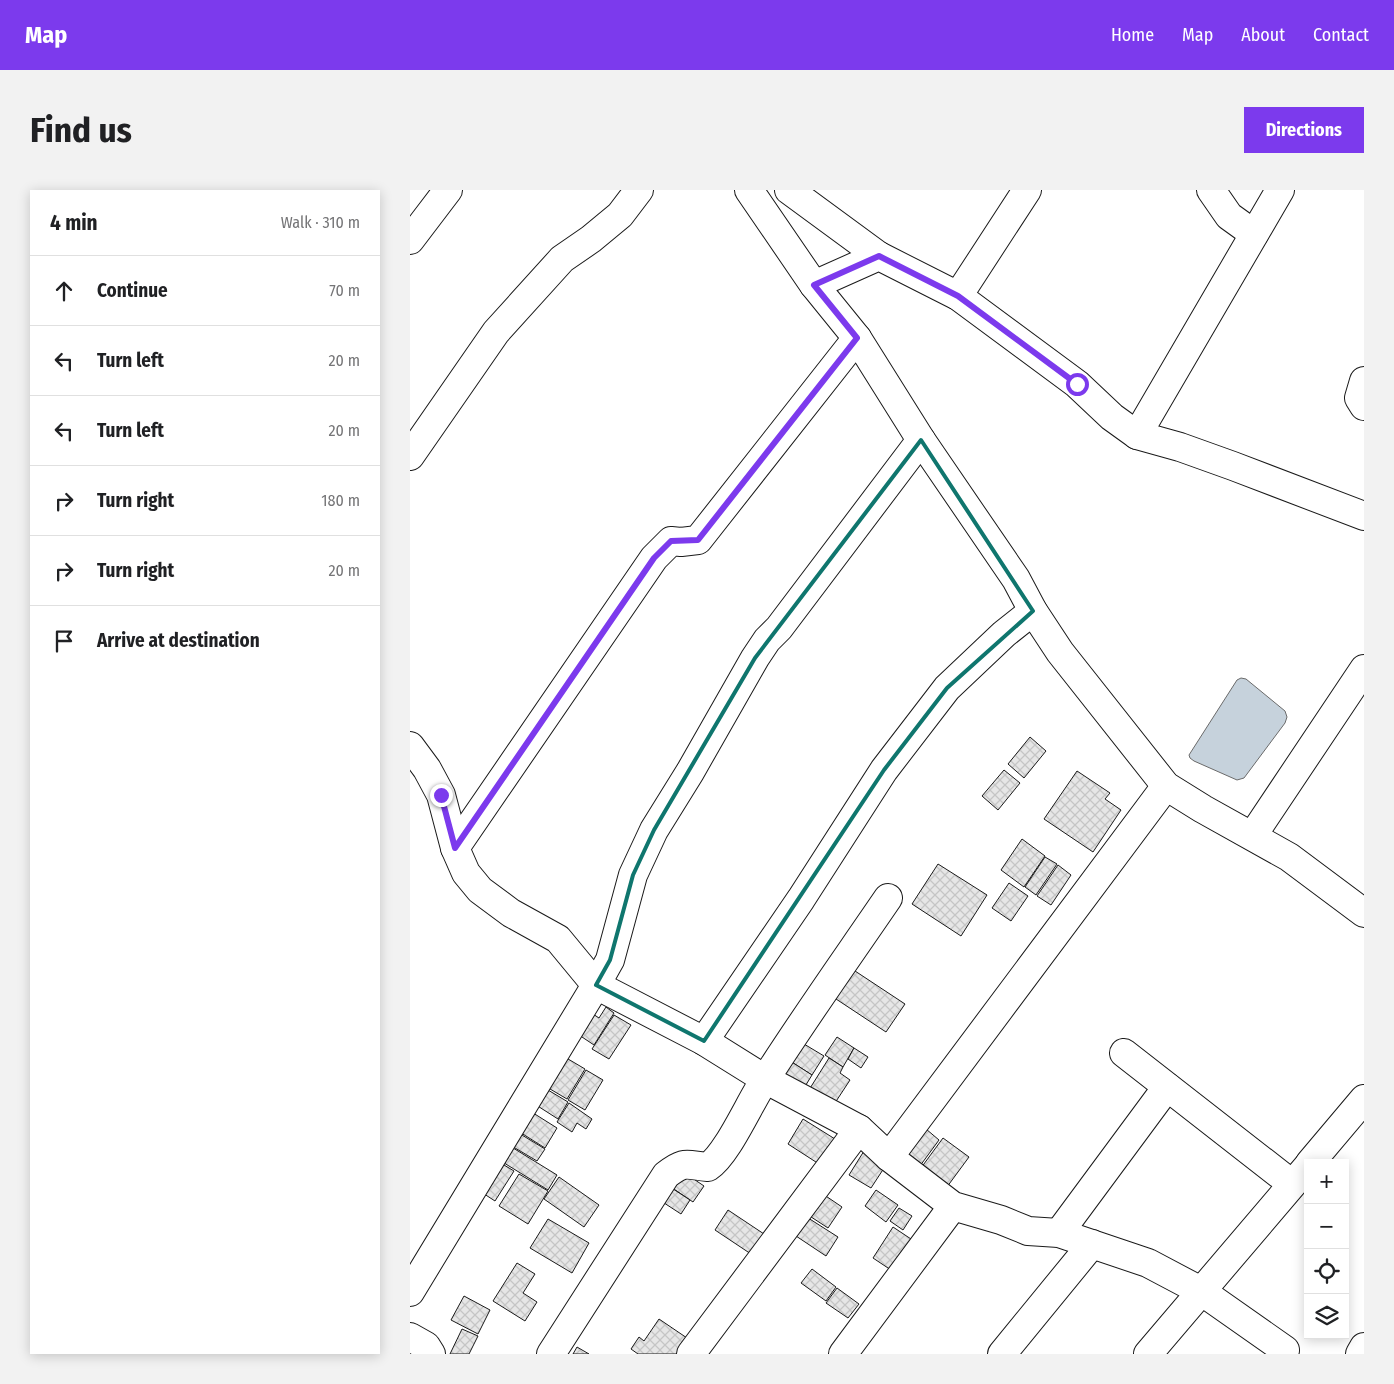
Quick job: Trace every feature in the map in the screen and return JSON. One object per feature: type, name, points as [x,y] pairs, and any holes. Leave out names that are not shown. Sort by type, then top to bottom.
[{"type":"street","points":[[410,240],[448,190]]},
{"type":"street","points":[[410,456],[496,332],[562,259],[591,239],[620,215],[639,190]]},
{"type":"street","points":[[749,190],[814,285],[857,338],[921,440],[1016,579],[1033,611],[1060,652],[1166,786],[1289,857],[1364,913]]},
{"type":"street","points":[[789,190],[879,256],[958,296],[1077,384],[1112,417],[1137,435],[1180,447],[1364,516]]},
{"type":"street","points":[[958,296],[1027,190]]},
{"type":"street","points":[[1212,190],[1229,216],[1254,234]]},
{"type":"street","points":[[1137,435],[1280,190]]},
{"type":"street","points":[[814,285],[879,256]]},
{"type":"street","points":[[455,848],[654,558],[671,541],[698,540],[857,338]]},
{"type":"street","points":[[1364,381],[1359,398],[1364,406]]},
{"type":"street","points":[[410,1292],[610,960],[633,874],[650,839],[755,658],[921,440]]},
{"type":"street","points":[[704,1041],[884,770],[948,688],[1004,634],[1033,611]]},
{"type":"street","points":[[1253,836],[1364,669]]},
{"type":"street","points":[[410,746],[441,795],[455,848],[466,874],[480,890],[511,913],[558,939],[596,985],[704,1041],[765,1079],[859,1129],[889,1157],[953,1206],[1001,1220],[1028,1231],[1059,1233],[1148,1263],[1201,1291],[1285,1350]]},
{"type":"street","points":[[889,1157],[1166,786]]},
{"type":"street","points":[[551,1354],[666,1175],[677,1166],[687,1163],[708,1167],[714,1163],[765,1079],[888,898]]},
{"type":"street","points":[[1124,1053],[1167,1087],[1303,1171]]},
{"type":"street","points":[[1059,1233],[1167,1087]]},
{"type":"street","points":[[1148,1354],[1364,1099]]},
{"type":"street","points":[[691,1354],[859,1129]]},
{"type":"street","points":[[843,1354],[953,1206]]},
{"type":"street","points":[[1002,1354],[1092,1244]]},
{"type":"street","points":[[410,1337],[426,1346],[431,1354]]},
{"type":"street","points":[[1360,1354],[1364,1347]]},
{"type":"highlighted area","points":[[921,440],[1033,611],[947,688],[884,770],[704,1041],[596,985],[610,960],[633,875],[654,830],[755,658]]},
{"type":"shaded area","points":[[1241,678],[1246,679],[1285,711],[1287,717],[1285,723],[1244,778],[1237,780],[1194,761],[1189,755],[1237,680]]},
{"type":"building","points":[[1030,737],[1046,751],[1024,778],[1008,764]]},
{"type":"building","points":[[1004,770],[1020,783],[998,810],[982,796]]},
{"type":"building","points":[[1077,771],[1110,793],[1105,799],[1121,810],[1093,852],[1044,819]]},
{"type":"building","points":[[1022,839],[1045,856],[1024,887],[1001,870]]},
{"type":"building","points":[[1045,857],[1057,864],[1036,895],[1025,887]]},
{"type":"building","points":[[938,864],[987,895],[961,936],[912,904]]},
{"type":"building","points":[[1058,865],[1071,875],[1051,905],[1037,896]]},
{"type":"building","points":[[1009,883],[1028,896],[1011,921],[992,908]]},
{"type":"building","points":[[852,969],[905,1004],[886,1032],[833,997]]},
{"type":"building","points":[[606,1007],[614,1013],[594,1045],[579,1035],[593,1014],[599,1018]]},
{"type":"building","points":[[614,1015],[631,1025],[609,1059],[592,1049]]},
{"type":"building","points":[[837,1037],[854,1048],[843,1067],[825,1055]]},
{"type":"building","points":[[799,1041],[824,1056],[812,1075],[787,1059]]},
{"type":"building","points":[[854,1048],[868,1057],[861,1068],[848,1059]]},
{"type":"building","points":[[563,1056],[585,1069],[567,1099],[545,1086]]},
{"type":"building","points":[[829,1058],[843,1067],[840,1073],[850,1080],[831,1109],[807,1093]]},
{"type":"building","points":[[787,1059],[812,1075],[801,1093],[776,1077]]},
{"type":"building","points":[[586,1070],[603,1080],[585,1110],[568,1100]]},
{"type":"building","points":[[543,1087],[568,1102],[558,1119],[533,1103]]},
{"type":"building","points":[[569,1103],[592,1119],[586,1129],[577,1123],[572,1132],[557,1122]]},
{"type":"building","points":[[530,1111],[557,1128],[545,1148],[518,1131]]},
{"type":"building","points":[[803,1119],[835,1139],[819,1164],[788,1144]]},
{"type":"building","points":[[926,1129],[939,1140],[917,1170],[904,1161]]},
{"type":"building","points":[[517,1132],[545,1149],[537,1161],[510,1145]]},
{"type":"building","points":[[943,1138],[969,1157],[944,1191],[918,1172]]},
{"type":"building","points":[[505,1143],[557,1175],[548,1190],[496,1158]]},
{"type":"building","points":[[864,1151],[886,1165],[871,1188],[849,1175]]},
{"type":"building","points":[[494,1159],[514,1171],[495,1201],[475,1188]]},
{"type":"building","points":[[679,1169],[704,1186],[693,1202],[668,1185]]},
{"type":"building","points":[[519,1174],[548,1191],[528,1224],[499,1206]]},
{"type":"building","points":[[559,1177],[599,1205],[584,1227],[544,1199]]},
{"type":"building","points":[[667,1185],[690,1200],[681,1214],[658,1199]]},
{"type":"building","points":[[817,1190],[842,1207],[828,1228],[802,1211]]},
{"type":"building","points":[[876,1190],[898,1205],[886,1222],[865,1206]]},
{"type":"building","points":[[899,1208],[912,1216],[903,1230],[890,1221]]},
{"type":"building","points":[[728,1210],[767,1236],[754,1256],[715,1230]]},
{"type":"building","points":[[805,1216],[838,1237],[826,1256],[793,1234]]},
{"type":"building","points":[[548,1219],[589,1243],[572,1273],[530,1248]]},
{"type":"building","points":[[893,1227],[914,1241],[894,1272],[873,1258]]},
{"type":"building","points":[[517,1263],[535,1274],[523,1293],[537,1302],[525,1321],[493,1301]]},
{"type":"building","points":[[812,1269],[836,1287],[826,1301],[801,1283]]},
{"type":"building","points":[[837,1288],[859,1304],[848,1318],[826,1303]]},
{"type":"building","points":[[464,1296],[490,1310],[478,1334],[451,1320]]},
{"type":"building","points":[[659,1319],[687,1338],[677,1354],[638,1354],[631,1349],[639,1337],[644,1341]]},
{"type":"building","points":[[462,1329],[478,1336],[469,1354],[450,1354]]},
{"type":"building","points":[[577,1347],[589,1354],[573,1354]]},
{"type":"route","points":[[441,795],[455,848],[654,558],[671,541],[698,540],[857,338],[814,285],[879,256],[958,296],[1077,384]]}]
